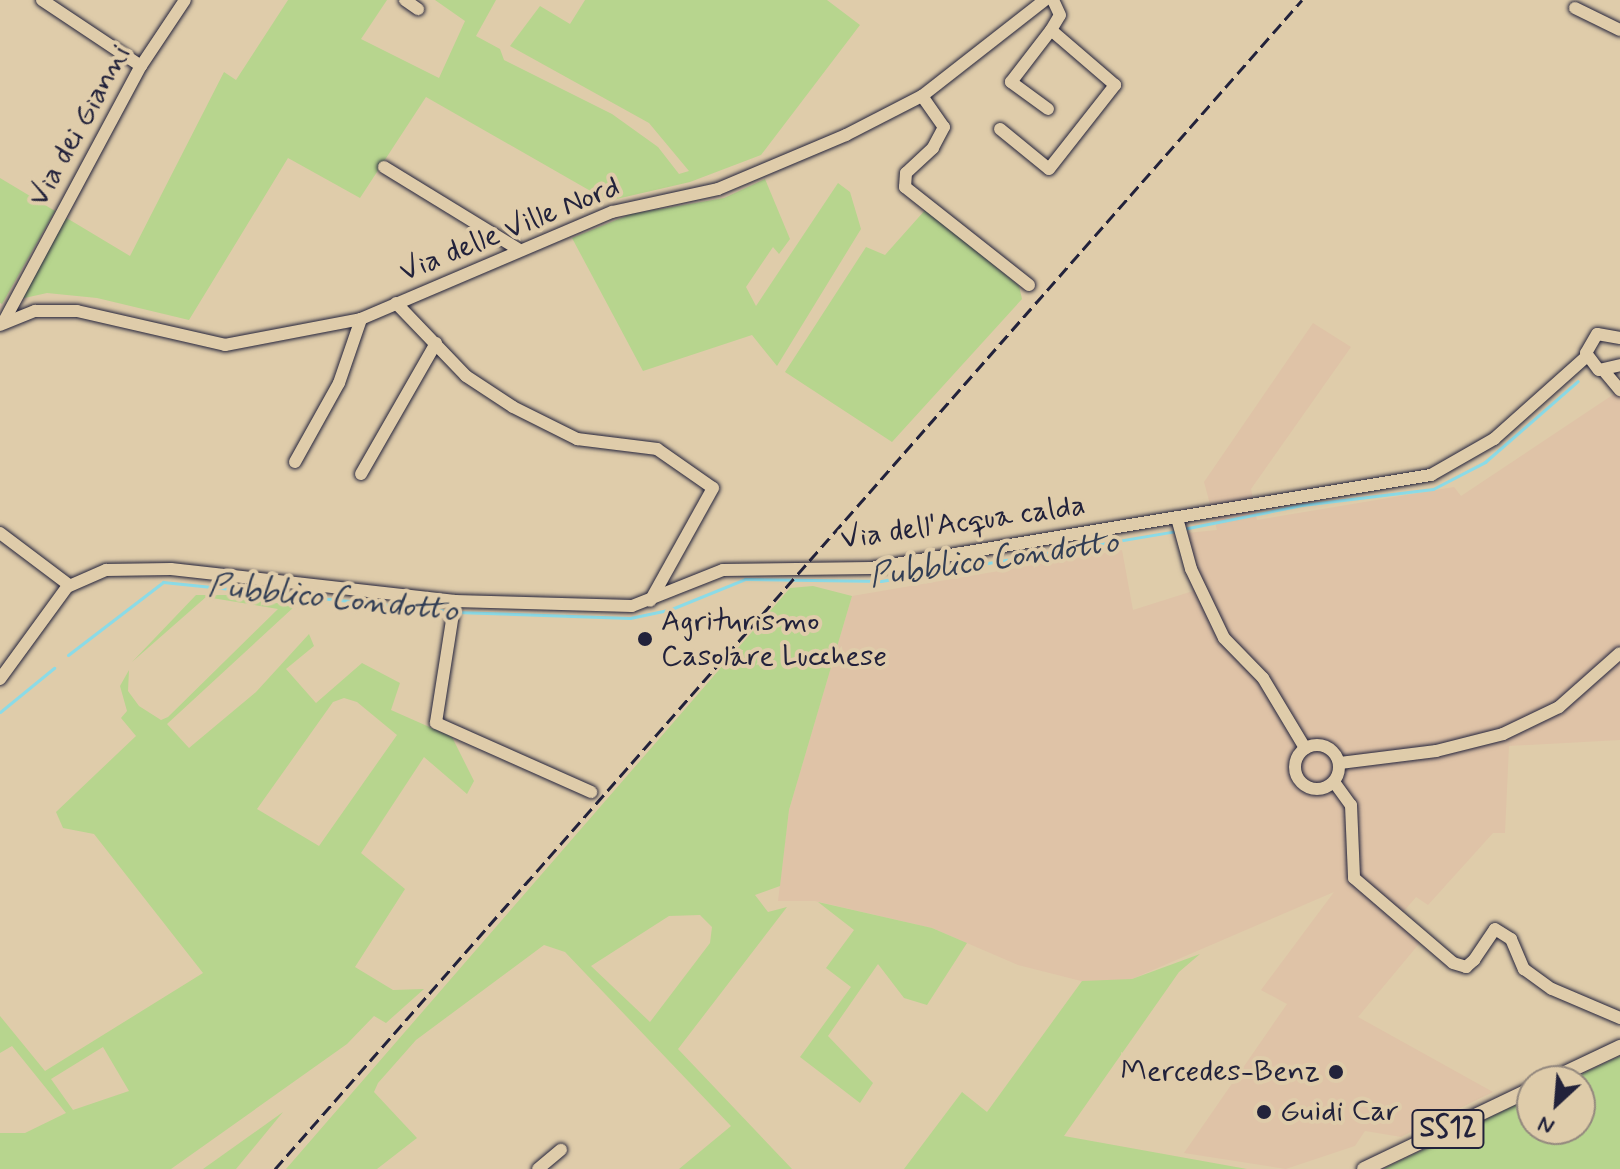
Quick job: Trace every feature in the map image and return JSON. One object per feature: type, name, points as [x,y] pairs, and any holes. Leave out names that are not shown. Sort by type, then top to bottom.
[{"type":"main road","points":[[1582,1065],[1620,1047]]},
{"type":"main road","name":"SS12","points":[[1364,1169],[1516,1097]]},
{"type":"street","points":[[42,0],[141,66]]},
{"type":"street","name":"Via dei Gianni","points":[[2,324],[141,66],[185,0]]},
{"type":"street","points":[[405,0],[418,9]]},
{"type":"street","name":"Via delle Ville Nord","points":[[2,324],[35,311],[77,311],[225,345],[361,319],[518,249],[612,212],[718,189],[922,96],[1045,0]]},
{"type":"street","points":[[1048,109],[1011,82],[1060,15],[1053,0]]},
{"type":"street","points":[[1575,8],[1620,30]]},
{"type":"street","points":[[1000,129],[1049,169],[1115,85],[1051,30]]},
{"type":"street","points":[[922,96],[944,127],[933,148],[906,173],[905,187],[1029,285]]},
{"type":"street","points":[[384,167],[518,249]]},
{"type":"street","points":[[396,303],[466,376],[513,407],[577,439],[657,449],[713,488],[650,601]]},
{"type":"street","points":[[295,462],[339,383],[361,319]]},
{"type":"street","name":"Via dell'Acqua calda","points":[[69,585],[106,570],[171,569],[454,604],[571,607],[650,601],[739,568],[871,568],[1179,527],[1431,475],[1483,446],[1572,376],[1587,356],[1594,336],[1618,334]]},
{"type":"street","points":[[361,474],[436,343]]},
{"type":"street","points":[[1587,356],[1620,390]]},
{"type":"street","name":"Via dell'Acqua calda","points":[[1572,376],[1620,365]]},
{"type":"street","points":[[1179,527],[1224,638],[1263,678],[1305,748]]},
{"type":"street","points":[[0,533],[69,585],[0,679]]},
{"type":"street","points":[[454,604],[436,723],[591,792]]},
{"type":"street","points":[[1340,763],[1436,751],[1503,734],[1559,707],[1620,653]]},
{"type":"street","points":[[1305,748],[1327,746],[1340,763]]},
{"type":"street","points":[[1305,748],[1295,766],[1300,781],[1313,789],[1334,782]]},
{"type":"street","points":[[1334,782],[1340,763]]},
{"type":"street","points":[[1334,782],[1351,805],[1354,878],[1453,963],[1466,967],[1495,929],[1511,939],[1531,974],[1582,1006],[1620,1018]]},
{"type":"street","points":[[538,1169],[561,1150]]},
{"type":"shaded area","points":[[1313,323],[1351,347],[1251,489],[1257,520],[1454,487],[1461,496],[1620,390],[1620,740],[1509,746],[1505,833],[1493,833],[1428,905],[1416,897],[1399,917],[1423,939],[1358,1017],[1493,1092],[1401,1137],[1365,1131],[1355,1146],[1286,1169],[1184,1153],[1287,1004],[1261,990],[1334,892],[1132,979],[1089,983],[1018,965],[932,928],[815,901],[778,901],[789,810],[852,596],[1122,550],[1133,610],[1193,591],[1177,534],[1217,530],[1204,482]]},
{"type":"green space","points":[[288,0],[387,0],[361,39],[439,78],[465,21],[435,0],[496,0],[476,36],[500,49],[504,60],[612,114],[658,147],[679,174],[689,171],[649,123],[510,46],[540,6],[570,24],[585,0],[827,0],[860,25],[761,155],[690,182],[608,201],[426,97],[360,198],[288,158],[189,320],[97,298],[47,293],[20,299],[65,217],[130,256],[224,72],[236,80]]},
{"type":"green space","points":[[0,178],[55,211],[2,304],[0,303]]},
{"type":"green space","points":[[765,179],[790,239],[779,254],[773,247],[746,287],[756,306],[838,183],[850,192],[861,229],[777,366],[752,335],[643,371],[572,238],[631,214],[724,198]]},
{"type":"green space","points":[[926,209],[1019,286],[1022,299],[892,442],[785,372],[866,247],[885,255]]},
{"type":"green space","points":[[813,586],[852,596],[789,810],[780,886],[755,895],[768,912],[787,907],[678,1049],[792,1169],[679,1169],[731,1126],[565,952],[544,945],[416,1040],[378,1083],[374,1092],[417,1138],[377,1169],[286,1169],[790,588]],"holes":[[[700,915],[712,927],[710,943],[650,1022],[591,966],[669,916]]]},
{"type":"green space","points":[[196,595],[228,595],[295,606],[167,724],[189,748],[256,692],[309,634],[314,646],[286,669],[316,703],[362,663],[400,683],[391,710],[452,737],[474,781],[467,794],[424,757],[361,853],[405,889],[355,967],[393,990],[424,989],[386,1023],[374,1016],[347,1044],[171,1169],[0,1169],[0,1133],[25,1133],[66,1113],[12,1046],[0,1053],[0,1016],[45,1071],[203,973],[94,834],[63,828],[56,812],[136,736],[121,718],[127,711],[120,686],[129,670],[128,691],[139,706],[161,720],[168,717],[278,609],[206,597],[132,662]],"holes":[[[344,698],[357,702],[397,735],[319,846],[257,809],[333,702]],[[103,1047],[129,1091],[73,1110],[51,1079]]]},
{"type":"green space","points":[[818,902],[932,928],[967,943],[927,1005],[904,998],[878,964],[828,1036],[873,1083],[860,1103],[800,1057],[851,987],[826,968],[854,930]]},
{"type":"green space","points":[[1200,954],[1179,972],[1064,1136],[1247,1169],[904,1169],[962,1092],[987,1112],[1082,981],[1132,979]]},
{"type":"green space","points":[[1620,1056],[1620,1169],[1383,1169],[1516,1105],[1516,1145],[1596,1145],[1596,1067]]},
{"type":"green space","points":[[283,1112],[236,1169],[203,1169]]},
{"type":"waterway","name":"Pubblico Condotto","points":[[1183,529],[1302,505],[1433,489],[1485,462],[1578,381]]},
{"type":"waterway","name":"Pubblico Condotto","points":[[456,612],[630,618],[669,610],[745,579],[881,581],[1176,531]]},
{"type":"waterway","name":"Pubblico Condotto","points":[[68,655],[163,582],[448,611]]},
{"type":"waterway","name":"Pubblico Condotto","points":[[0,712],[54,668]]},
{"type":"railway","points":[[275,1169],[1302,0]]},
{"type":"place","name":"Agriturismo Casolare Lucchese","points":[[645,639]]},
{"type":"place","name":"Mercedes-Benz","points":[[1336,1072]]},
{"type":"place","name":"Guidi Car","points":[[1264,1112]]}]
